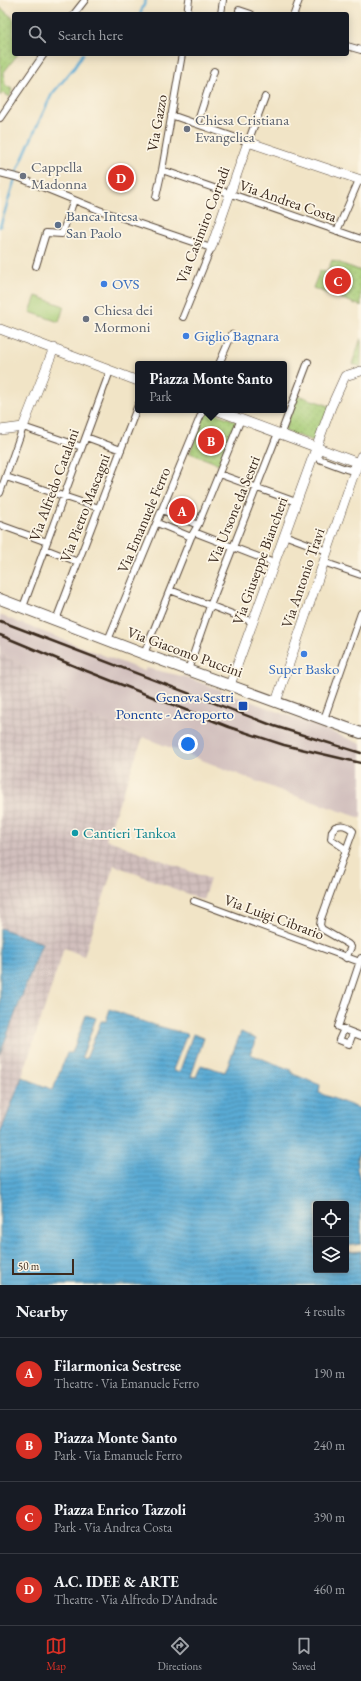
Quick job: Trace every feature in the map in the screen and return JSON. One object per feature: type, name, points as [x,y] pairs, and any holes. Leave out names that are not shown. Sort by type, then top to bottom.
[{"type":"main road","name":"Via Giacomo Puccini","points":[[0,599],[144,654],[361,733]]},
{"type":"street","points":[[76,12],[85,0]]},
{"type":"street","points":[[187,12],[189,0]]},
{"type":"street","points":[[221,12],[223,0]]},
{"type":"street","points":[[295,12],[299,0]]},
{"type":"street","points":[[239,10],[245,12]]},
{"type":"street","points":[[349,47],[361,50]]},
{"type":"street","points":[[0,118],[43,56]]},
{"type":"street","name":"Via Gazzo","points":[[156,197],[182,56]]},
{"type":"street","points":[[197,124],[214,71]]},
{"type":"street","name":"Via Casimiro Corradi","points":[[183,317],[211,248],[265,97]]},
{"type":"street","points":[[171,115],[360,180],[337,232]]},
{"type":"street","name":"Via Andrea Costa","points":[[162,170],[337,232],[361,239]]},
{"type":"street","points":[[0,173],[20,178],[99,210],[211,248]]},
{"type":"street","points":[[36,266],[46,233],[62,234],[74,200]]},
{"type":"street","points":[[0,329],[54,348],[135,380]]},
{"type":"street","points":[[220,361],[232,334]]},
{"type":"street","points":[[0,493],[23,427],[54,348]]},
{"type":"street","name":"Via Ursone da Sestri","points":[[188,670],[210,606],[276,438],[281,434],[308,362]]},
{"type":"street","name":"Via Giuseppe Biancheri","points":[[230,685],[316,446],[345,376],[361,370]]},
{"type":"street","name":"Via Alfredo Catalani","points":[[23,608],[110,371]]},
{"type":"street","name":"Via Pietro Mascagni","points":[[56,620],[135,413]]},
{"type":"street","name":"Via Emanuele Ferro","points":[[108,640],[202,413]]},
{"type":"street","points":[[224,413],[360,461]]},
{"type":"street","points":[[144,654],[241,419]]},
{"type":"street","points":[[0,430],[23,427],[82,447]]},
{"type":"street","points":[[86,437],[121,450]]},
{"type":"street","name":"Via Antonio Travi","points":[[276,702],[323,562],[360,461]]},
{"type":"street","points":[[219,474],[296,502]]},
{"type":"street","points":[[6,477],[98,508]]},
{"type":"street","points":[[162,510],[198,525]]},
{"type":"street","points":[[157,522],[193,535],[234,547],[274,563]]},
{"type":"street","points":[[0,525],[47,542]]},
{"type":"street","points":[[284,535],[327,551]]},
{"type":"street","points":[[45,549],[78,562]]},
{"type":"street","points":[[323,562],[361,575]]},
{"type":"street","points":[[170,590],[253,622]]},
{"type":"street","points":[[324,719],[361,614]]},
{"type":"street","name":"Via Luigi Cibrario","points":[[346,852],[344,848],[331,839],[332,831],[335,827],[341,825],[348,827],[353,831],[346,852],[321,919],[320,925],[322,930],[348,944],[350,947],[346,958]]},
{"type":"street","name":"Via Luigi Cibrario","points":[[194,901],[346,958],[360,960],[338,1027],[344,1029],[339,1040],[349,1044],[353,1033]]},
{"type":"street","points":[[344,1029],[361,1036]]},
{"type":"shaded area","points":[[0,615],[144,671],[146,668],[186,677],[361,744],[361,818],[284,792],[63,706],[68,692],[0,653]]},
{"type":"shaded area","points":[[0,653],[68,692],[63,706],[143,737],[106,839],[210,879],[203,900],[114,865],[84,956],[64,948],[22,1077],[0,1134],[0,1054],[42,944],[0,928]]},
{"type":"green space","points":[[0,7],[12,17],[12,56],[16,56],[4,72],[5,85],[12,89],[10,97],[3,93],[0,96]]},
{"type":"green space","points":[[332,260],[361,271],[361,306],[313,288],[320,270],[327,273]]},
{"type":"green space","points":[[36,296],[64,306],[59,322],[30,312]]},
{"type":"green space","points":[[361,338],[361,367],[352,364]]},
{"type":"green space","points":[[297,395],[330,406],[316,442],[284,431]]},
{"type":"green space","points":[[205,413],[214,413],[236,421],[219,464],[190,453]]},
{"type":"water","points":[[0,928],[42,943],[0,1054]]},
{"type":"water","points":[[110,1009],[147,1023],[187,1034],[173,1070],[179,1073],[193,1034],[204,1038],[191,1076],[196,1077],[201,1065],[225,1072],[241,1032],[256,1039],[250,1054],[291,1070],[293,1074],[320,1085],[319,1093],[361,1109],[361,1149],[357,1159],[357,1168],[361,1183],[361,1244],[349,1246],[349,1201],[313,1201],[313,1273],[349,1273],[349,1252],[361,1251],[361,1285],[0,1285],[0,1134],[22,1077],[53,1090],[67,1053],[72,1053],[86,1015],[96,1018],[82,1057],[86,1059],[101,1021],[106,1021]]},
{"type":"waterway","points":[[141,12],[146,0]]},
{"type":"waterway","points":[[0,227],[18,169],[52,94],[74,68],[82,56]]},
{"type":"railway","points":[[0,621],[274,726],[361,753]]},
{"type":"railway","points":[[0,635],[229,727],[284,745],[361,763]]},
{"type":"place","name":"Chiesa Cristiana Evangelica","points":[[187,129]]},
{"type":"place","name":"Cappella Madonna","points":[[23,176]]},
{"type":"place","name":"A.C. IDEE & ARTE","points":[[121,178]]},
{"type":"place","name":"Banca Intesa San Paolo","points":[[58,225]]},
{"type":"place","name":"Piazza Enrico Tazzoli","points":[[338,281]]},
{"type":"place","name":"OVS","points":[[104,284]]},
{"type":"place","name":"Chiesa dei Mormoni","points":[[86,319]]},
{"type":"place","name":"Giglio Bagnara","points":[[186,336]]},
{"type":"place","name":"Piazza Monte Santo","points":[[211,441]]},
{"type":"place","name":"Filarmonica Sestrese","points":[[182,511]]},
{"type":"place","name":"Super Basko","points":[[304,654]]},
{"type":"place","name":"Genova Sestri Ponente - Aeroporto","points":[[243,706]]},
{"type":"place","name":"Cantieri Tankoa","points":[[75,833]]}]
